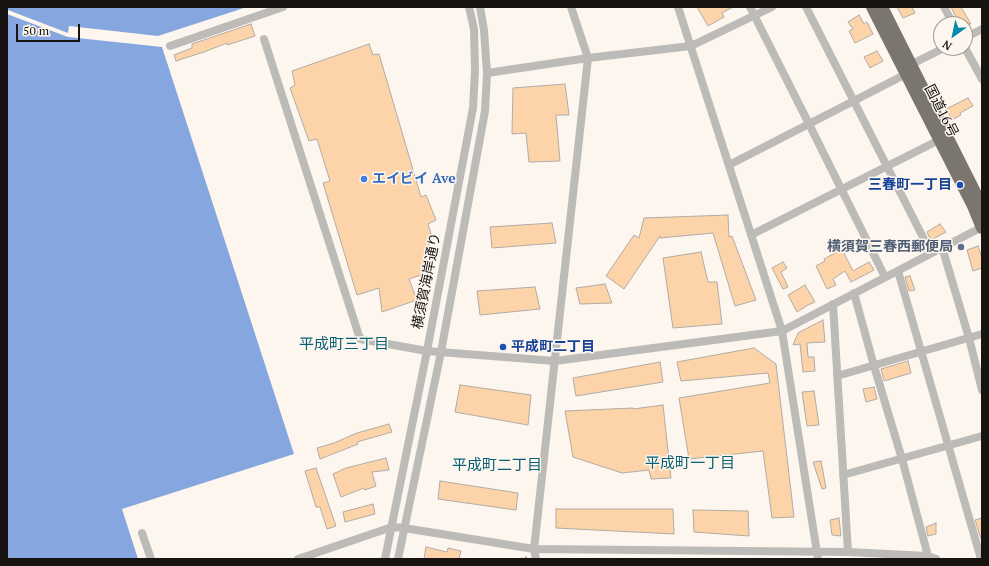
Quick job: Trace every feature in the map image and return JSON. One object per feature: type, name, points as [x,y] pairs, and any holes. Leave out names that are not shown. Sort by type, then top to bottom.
[{"type":"highway","name":"国道16号","points":[[872,7],[910,70]]},
{"type":"highway","name":"国道16号","points":[[882,7],[982,227]]},
{"type":"highway","name":"国道16号","points":[[942,138],[982,206]]},
{"type":"street","points":[[170,46],[283,7]]},
{"type":"street","name":"横須賀海岸通り","points":[[386,559],[473,108],[475,70],[474,29],[469,7]]},
{"type":"street","points":[[398,559],[441,352],[485,111],[487,73],[484,30],[480,7]]},
{"type":"street","points":[[536,559],[534,549],[588,58],[571,7]]},
{"type":"street","points":[[678,7],[782,331],[818,555]]},
{"type":"street","points":[[750,7],[885,277]]},
{"type":"street","points":[[487,73],[588,58],[691,46],[772,7]]},
{"type":"street","points":[[806,7],[931,253]]},
{"type":"street","points":[[944,7],[949,16]]},
{"type":"street","points":[[973,34],[982,29]]},
{"type":"street","points":[[264,39],[360,339],[441,352],[555,361],[782,331],[982,227]]},
{"type":"street","points":[[729,165],[853,101],[910,70],[933,55]]},
{"type":"street","points":[[969,56],[982,79]]},
{"type":"street","points":[[751,235],[942,138]]},
{"type":"street","points":[[942,247],[969,338],[982,390]]},
{"type":"street","points":[[898,270],[982,559]]},
{"type":"street","points":[[854,293],[902,459],[928,556]]},
{"type":"street","points":[[833,304],[848,552]]},
{"type":"street","points":[[837,376],[982,334]]},
{"type":"street","points":[[843,475],[982,436]]},
{"type":"street","points":[[298,559],[392,527],[534,549],[818,555],[848,552],[928,556],[936,559]]},
{"type":"street","points":[[142,534],[150,559]]},
{"type":"water","points":[[7,7],[247,7],[158,36],[69,26],[68,33],[8,10],[7,12]]},
{"type":"water","points":[[7,14],[68,37],[162,47],[294,454],[122,509],[138,559],[7,559]]},
{"type":"building","points":[[697,7],[733,7],[722,13],[724,17],[708,26]]},
{"type":"building","points":[[897,7],[912,7],[915,13],[903,18]]},
{"type":"building","points":[[951,7],[961,7],[966,16],[955,16]]},
{"type":"building","points":[[859,15],[864,24],[867,22],[873,34],[855,43],[849,31],[853,29],[848,22]]},
{"type":"building","points":[[251,24],[255,36],[227,45],[227,43],[176,61],[174,55],[192,48],[192,44]]},
{"type":"building","points":[[369,44],[373,55],[379,54],[421,197],[426,195],[436,220],[428,224],[431,234],[424,274],[409,279],[417,300],[382,312],[379,288],[357,295],[323,183],[330,181],[317,139],[309,141],[290,88],[295,85],[292,71]]},
{"type":"building","points":[[877,51],[883,61],[870,68],[864,57]]},
{"type":"building","points":[[565,84],[569,115],[556,115],[560,161],[529,162],[526,133],[512,134],[513,88]]},
{"type":"building","points":[[968,98],[973,106],[960,113],[961,115],[952,120],[946,109]]},
{"type":"building","points":[[728,215],[729,237],[732,236],[756,300],[735,306],[713,233],[660,238],[660,236],[624,289],[606,276],[634,235],[639,238],[644,218]]},
{"type":"building","points":[[552,223],[556,243],[492,248],[490,227]]},
{"type":"building","points":[[940,224],[946,232],[931,240],[927,232]]},
{"type":"building","points":[[978,246],[982,258],[982,268],[973,271],[967,250]]},
{"type":"building","points":[[842,249],[853,271],[869,262],[874,270],[851,282],[845,271],[833,279],[836,285],[827,289],[816,266],[825,261],[824,259]]},
{"type":"building","points":[[701,252],[708,282],[717,282],[722,324],[673,328],[663,258]]},
{"type":"building","points":[[783,262],[787,268],[781,272],[788,287],[783,289],[772,268]]},
{"type":"building","points":[[910,276],[915,290],[909,291],[905,277]]},
{"type":"building","points":[[605,284],[612,303],[580,304],[576,288]]},
{"type":"building","points":[[805,285],[815,302],[797,312],[788,295]]},
{"type":"building","points":[[535,287],[540,309],[480,315],[477,291]]},
{"type":"building","points":[[823,320],[825,342],[807,343],[808,357],[814,357],[815,371],[803,372],[800,344],[793,345],[798,333]]},
{"type":"building","points":[[754,348],[776,364],[794,517],[772,518],[763,451],[689,459],[679,398],[770,383],[768,373],[681,381],[677,362]]},
{"type":"building","points":[[908,361],[911,373],[884,381],[881,369]]},
{"type":"building","points":[[660,362],[663,382],[576,396],[573,378]]},
{"type":"building","points":[[460,385],[531,395],[528,425],[455,412]]},
{"type":"building","points":[[874,387],[877,399],[866,402],[863,389]]},
{"type":"building","points":[[814,391],[819,425],[807,426],[802,392]]},
{"type":"building","points":[[663,405],[671,478],[651,479],[649,470],[622,473],[573,457],[565,411],[633,409]]},
{"type":"building","points":[[389,424],[392,432],[357,442],[358,444],[320,459],[317,448],[334,443],[357,433]]},
{"type":"building","points":[[386,458],[389,470],[372,472],[376,486],[365,490],[364,488],[341,497],[333,474],[346,468]]},
{"type":"building","points":[[821,461],[826,488],[822,489],[813,462]]},
{"type":"building","points":[[316,468],[336,526],[327,529],[320,507],[316,507],[305,471]]},
{"type":"building","points":[[440,481],[518,493],[516,510],[438,499]]},
{"type":"building","points":[[373,504],[375,514],[345,522],[343,512]]},
{"type":"building","points":[[556,509],[673,509],[674,534],[556,528]]},
{"type":"building","points":[[693,510],[748,511],[749,536],[694,532]]},
{"type":"building","points":[[839,518],[841,536],[832,535],[830,520]]},
{"type":"building","points":[[982,518],[982,539],[981,539],[975,520]]},
{"type":"building","points":[[936,523],[936,534],[928,536],[926,527]]},
{"type":"building","points":[[426,547],[447,552],[448,548],[461,551],[459,559],[424,559]]},
{"type":"place","name":"エイビイ Ave","points":[[364,179]]},
{"type":"place","name":"三春町一丁目","points":[[960,185]]},
{"type":"place","name":"横須賀三春西郵便局","points":[[961,247]]},
{"type":"place","name":"平成町二丁目","points":[[503,347]]},
{"type":"district","name":"平成町三丁目","points":[[344,345]]},
{"type":"district","name":"平成町一丁目","points":[[690,464]]},
{"type":"district","name":"平成町二丁目","points":[[497,466]]}]
